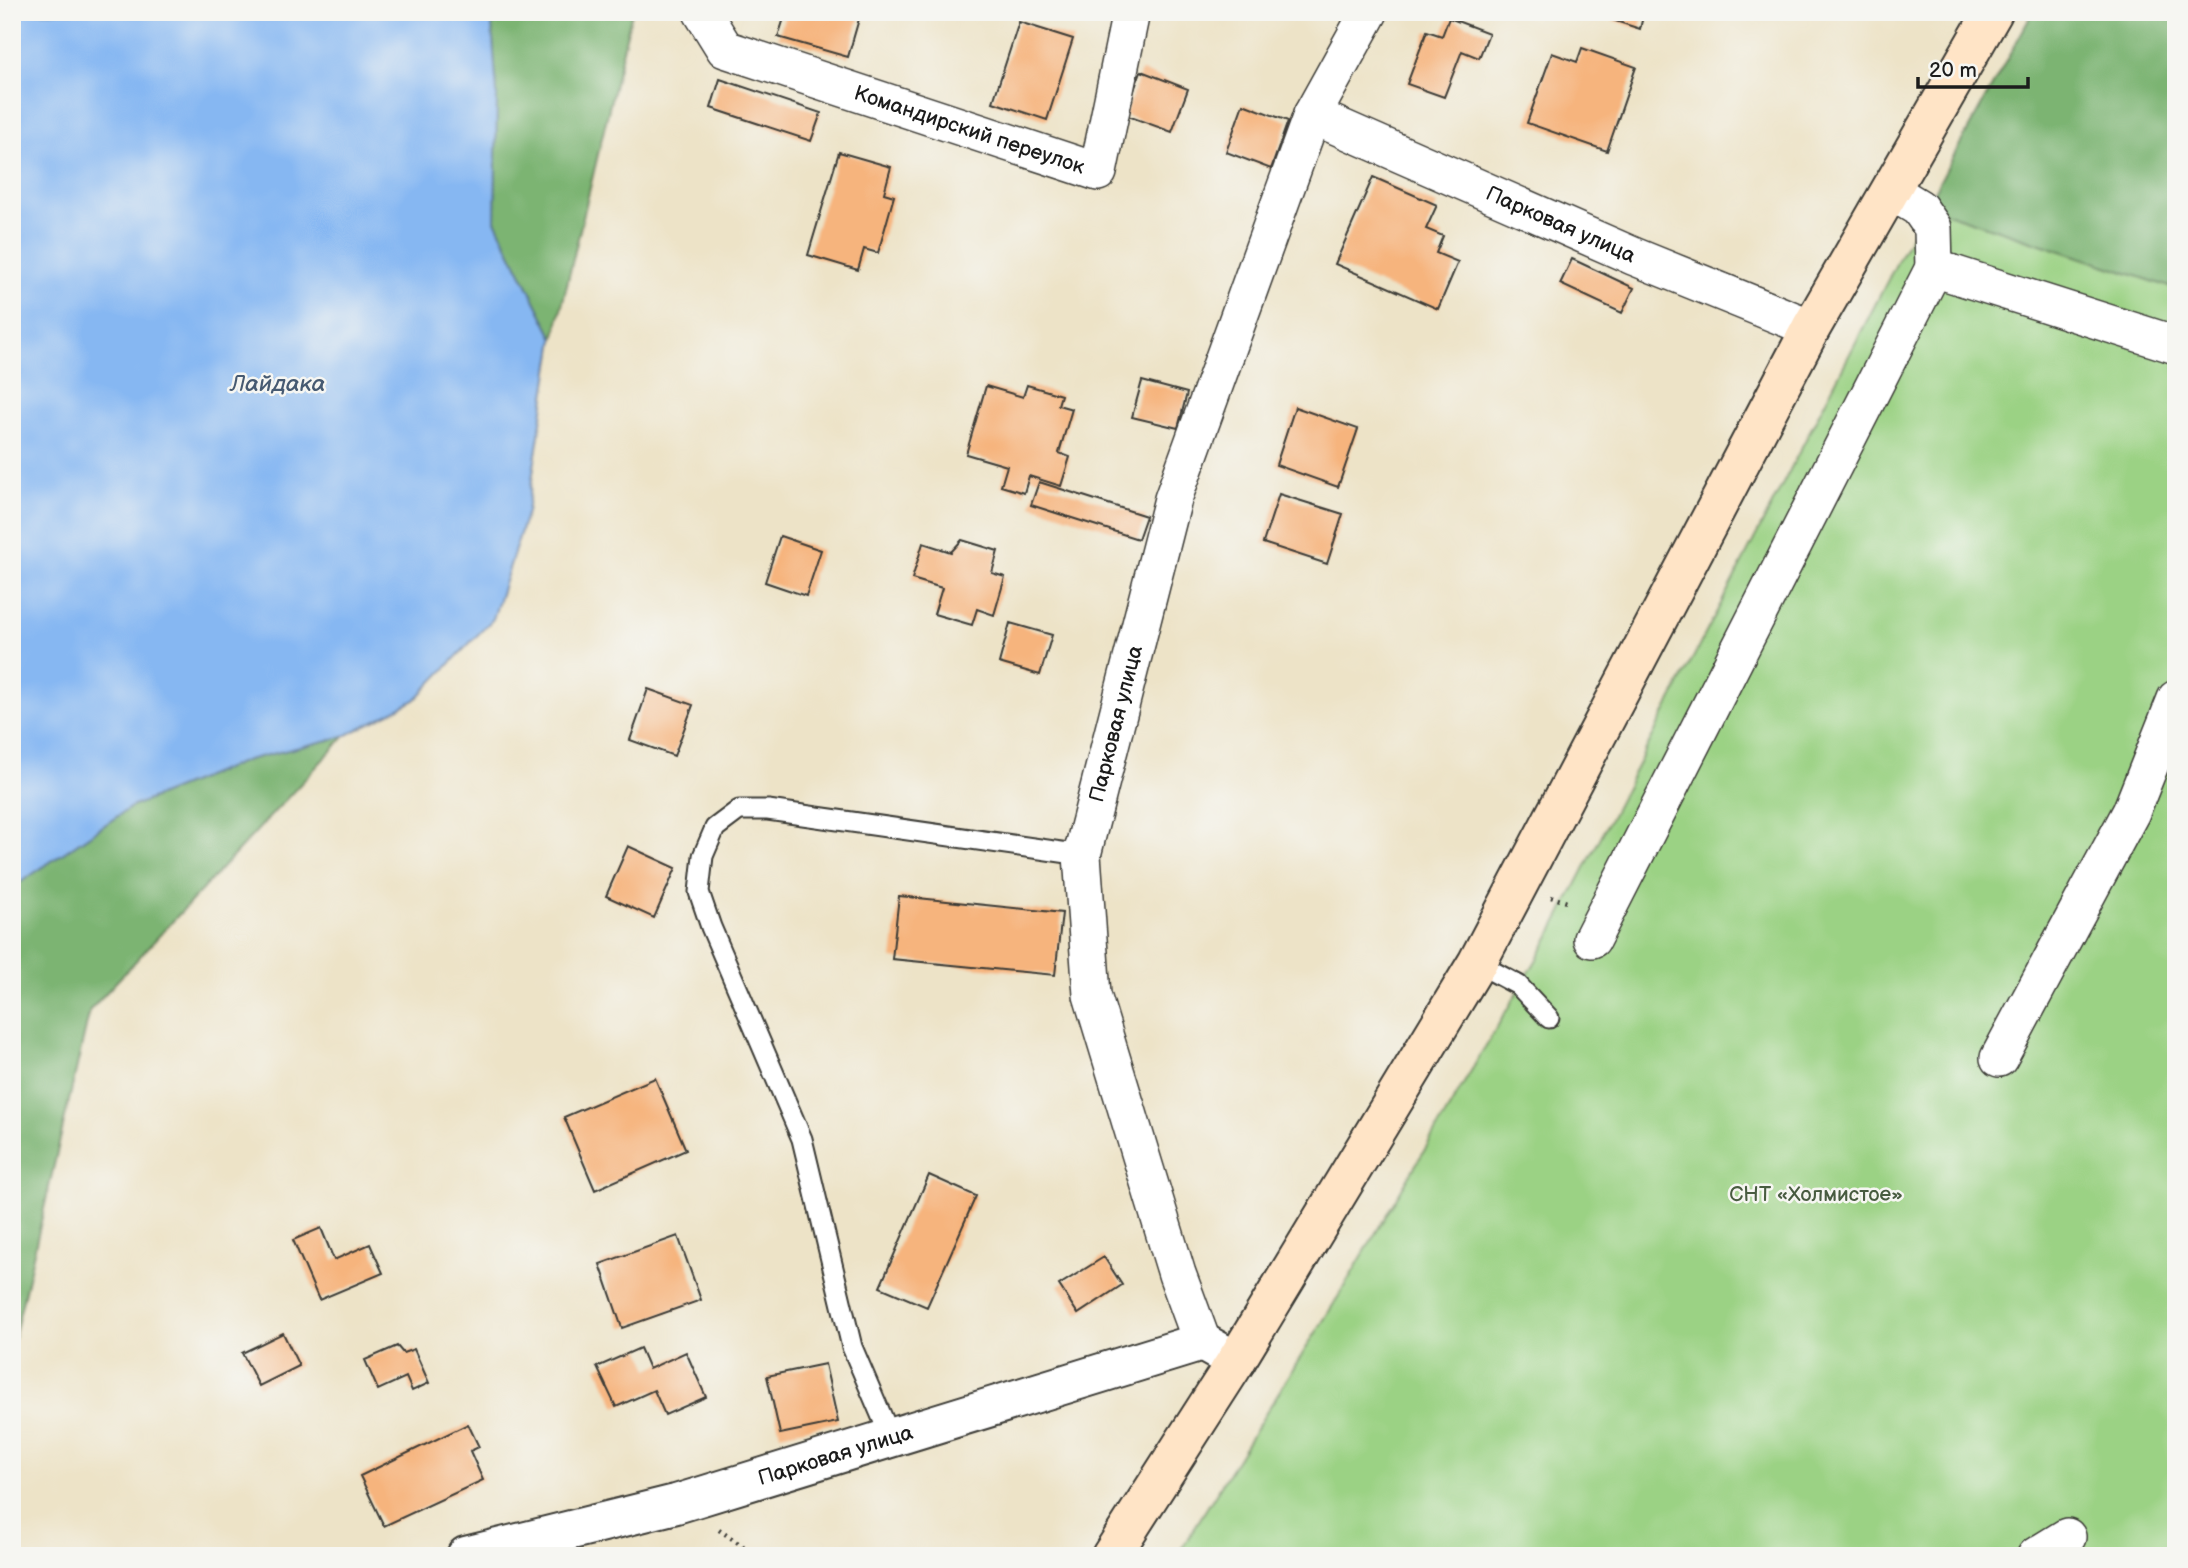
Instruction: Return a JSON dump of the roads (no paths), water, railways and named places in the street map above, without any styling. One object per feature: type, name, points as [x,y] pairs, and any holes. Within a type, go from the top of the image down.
[{"type":"main road","points":[[1111,1556],[1236,1361],[1477,963],[1811,328],[1993,12]]},
{"type":"street","name":"Командирский переулок","points":[[702,12],[726,50],[1098,172],[1131,12]]},
{"type":"street","name":"Парковая улица","points":[[466,1556],[677,1504],[1202,1342],[1177,1274],[1092,995],[1082,855],[1173,499],[1312,115],[1369,12]]},
{"type":"street","name":"Парковая улица","points":[[1312,115],[1633,256],[1811,328]]},
{"type":"street","points":[[1598,926],[1934,268],[1933,228],[1919,208],[1891,191]]},
{"type":"street","points":[[1934,268],[2176,345]]},
{"type":"street","points":[[1999,1058],[2131,812],[2176,699]]},
{"type":"street","points":[[1202,1342],[1236,1361]]},
{"type":"street","points":[[2036,1556],[2067,1537]]},
{"type":"lane","points":[[891,1438],[852,1347],[802,1139],[710,927],[699,892],[703,856],[715,828],[739,810],[768,810],[1082,855]]},
{"type":"lane","points":[[1477,963],[1518,985],[1549,1018]]},
{"type":"water","name":"Лайдака","points":[[12,12],[491,12],[497,94],[495,221],[554,339],[527,512],[493,619],[415,700],[345,736],[247,760],[131,807],[12,888]]},
{"type":"park label","name":"СНТ «Холмистое»","points":[[1816,1194]]}]
